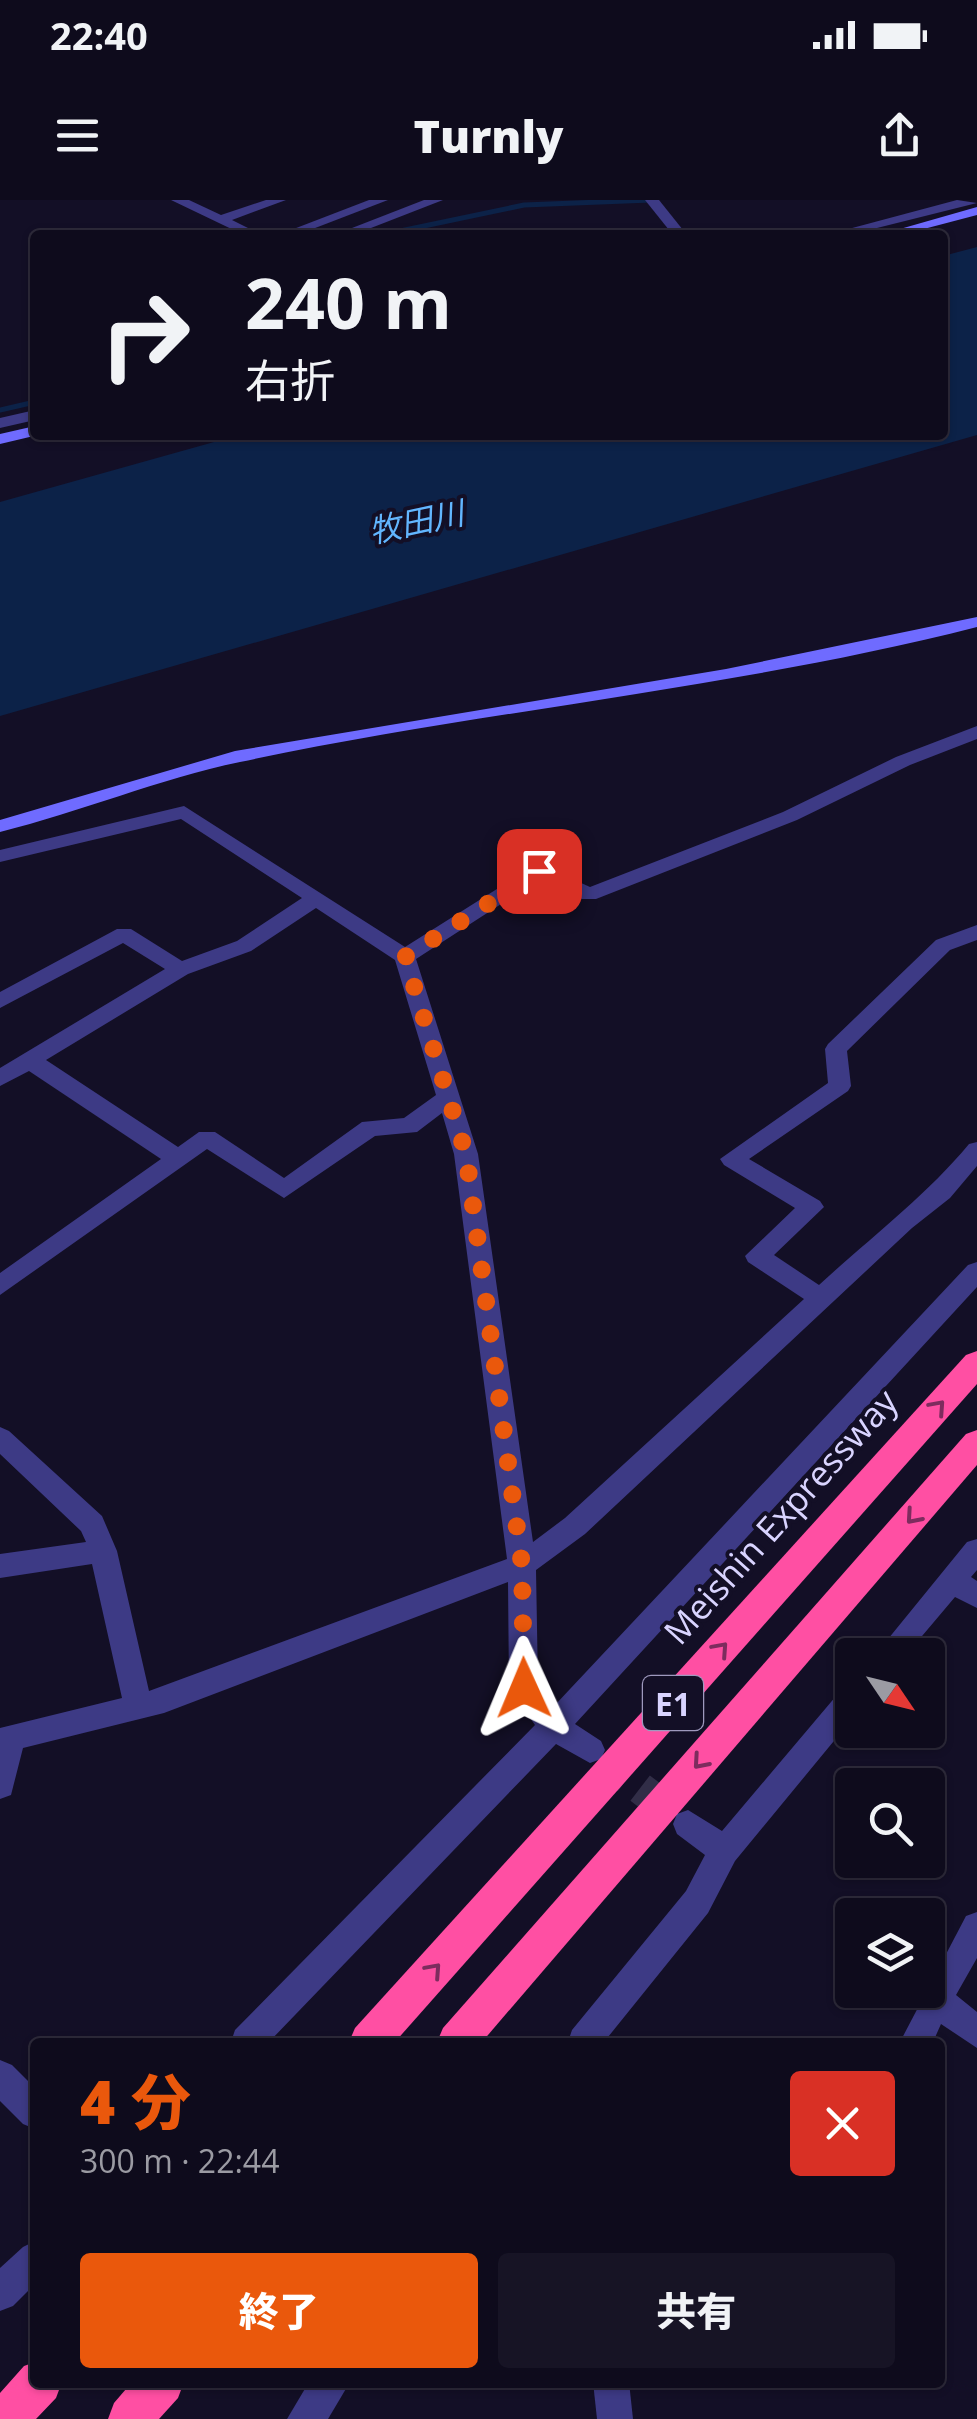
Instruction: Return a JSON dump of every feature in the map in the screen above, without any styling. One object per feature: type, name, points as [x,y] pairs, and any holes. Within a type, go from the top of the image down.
[{"type":"highway","name":"Meishin Expressway","points":[[373,2038],[977,1363]]},
{"type":"highway","name":"E1","points":[[460,2038],[977,1443]]},
{"type":"highway","points":[[6,2419],[34,2388]]},
{"type":"highway","points":[[33,2419],[60,2388]]},
{"type":"highway","points":[[130,2419],[157,2388]]},
{"type":"highway","points":[[141,2419],[165,2388]]},
{"type":"street","points":[[178,200],[244,230]]},
{"type":"street","points":[[221,219],[279,200]]},
{"type":"street","points":[[299,230],[381,200]]},
{"type":"street","points":[[355,230],[436,200]]},
{"type":"street","points":[[652,200],[676,230]]},
{"type":"street","points":[[853,230],[972,200]]},
{"type":"street","points":[[905,230],[977,211]]},
{"type":"street","points":[[0,423],[30,416]]},
{"type":"street","points":[[0,439],[30,432]]},
{"type":"street","points":[[0,826],[236,757],[745,670],[918,638],[977,622]]},
{"type":"street","points":[[405,957],[539,871],[589,895],[790,816],[902,761],[977,732]]},
{"type":"street","points":[[0,856],[184,812],[405,957],[466,1154],[522,1565],[524,1688],[554,1726],[590,1750]]},
{"type":"street","points":[[0,1078],[180,969],[244,946],[315,898]]},
{"type":"street","points":[[822,1299],[757,1256],[812,1207],[732,1158],[840,1086],[836,1048],[943,945],[977,932]]},
{"type":"street","points":[[0,1001],[124,934],[180,969]]},
{"type":"street","points":[[29,1060],[178,1159]]},
{"type":"street","points":[[0,1286],[207,1138],[284,1190],[370,1128],[409,1126],[449,1098]]},
{"type":"street","points":[[0,1785],[6,1739],[138,1706],[522,1565],[575,1526],[903,1222],[942,1192],[977,1150]]},
{"type":"street","points":[[251,2038],[554,1726],[977,1271]]},
{"type":"street","points":[[0,1438],[74,1503],[92,1524],[104,1551],[138,1706]]},
{"type":"street","points":[[903,1638],[977,1550]]},
{"type":"street","points":[[0,1566],[104,1551]]},
{"type":"street","points":[[952,1580],[977,1596]]},
{"type":"street","points":[[587,2038],[697,1902],[724,1852],[835,1718]]},
{"type":"street","points":[[688,1824],[724,1852]]},
{"type":"street","points":[[945,1984],[977,1927]]},
{"type":"street","points":[[945,2007],[977,2032]]},
{"type":"street","points":[[918,2038],[932,2008]]},
{"type":"street","points":[[0,2077],[30,2107]]},
{"type":"street","points":[[0,2293],[30,2264]]},
{"type":"street","points":[[305,2419],[328,2388]]},
{"type":"street","points":[[611,2388],[614,2419]]},
{"type":"water","name":"牧田川","points":[[977,247],[977,435],[0,716],[0,502],[221,440],[948,440],[948,255]]},
{"type":"waterway","points":[[405,230],[524,205],[651,200]]},
{"type":"waterway","points":[[0,410],[30,403]]},
{"type":"tunnel","points":[[602,1759],[674,1814]]},
{"type":"route","points":[[524,1688],[522,1565],[466,1154],[405,957],[539,871]]}]
